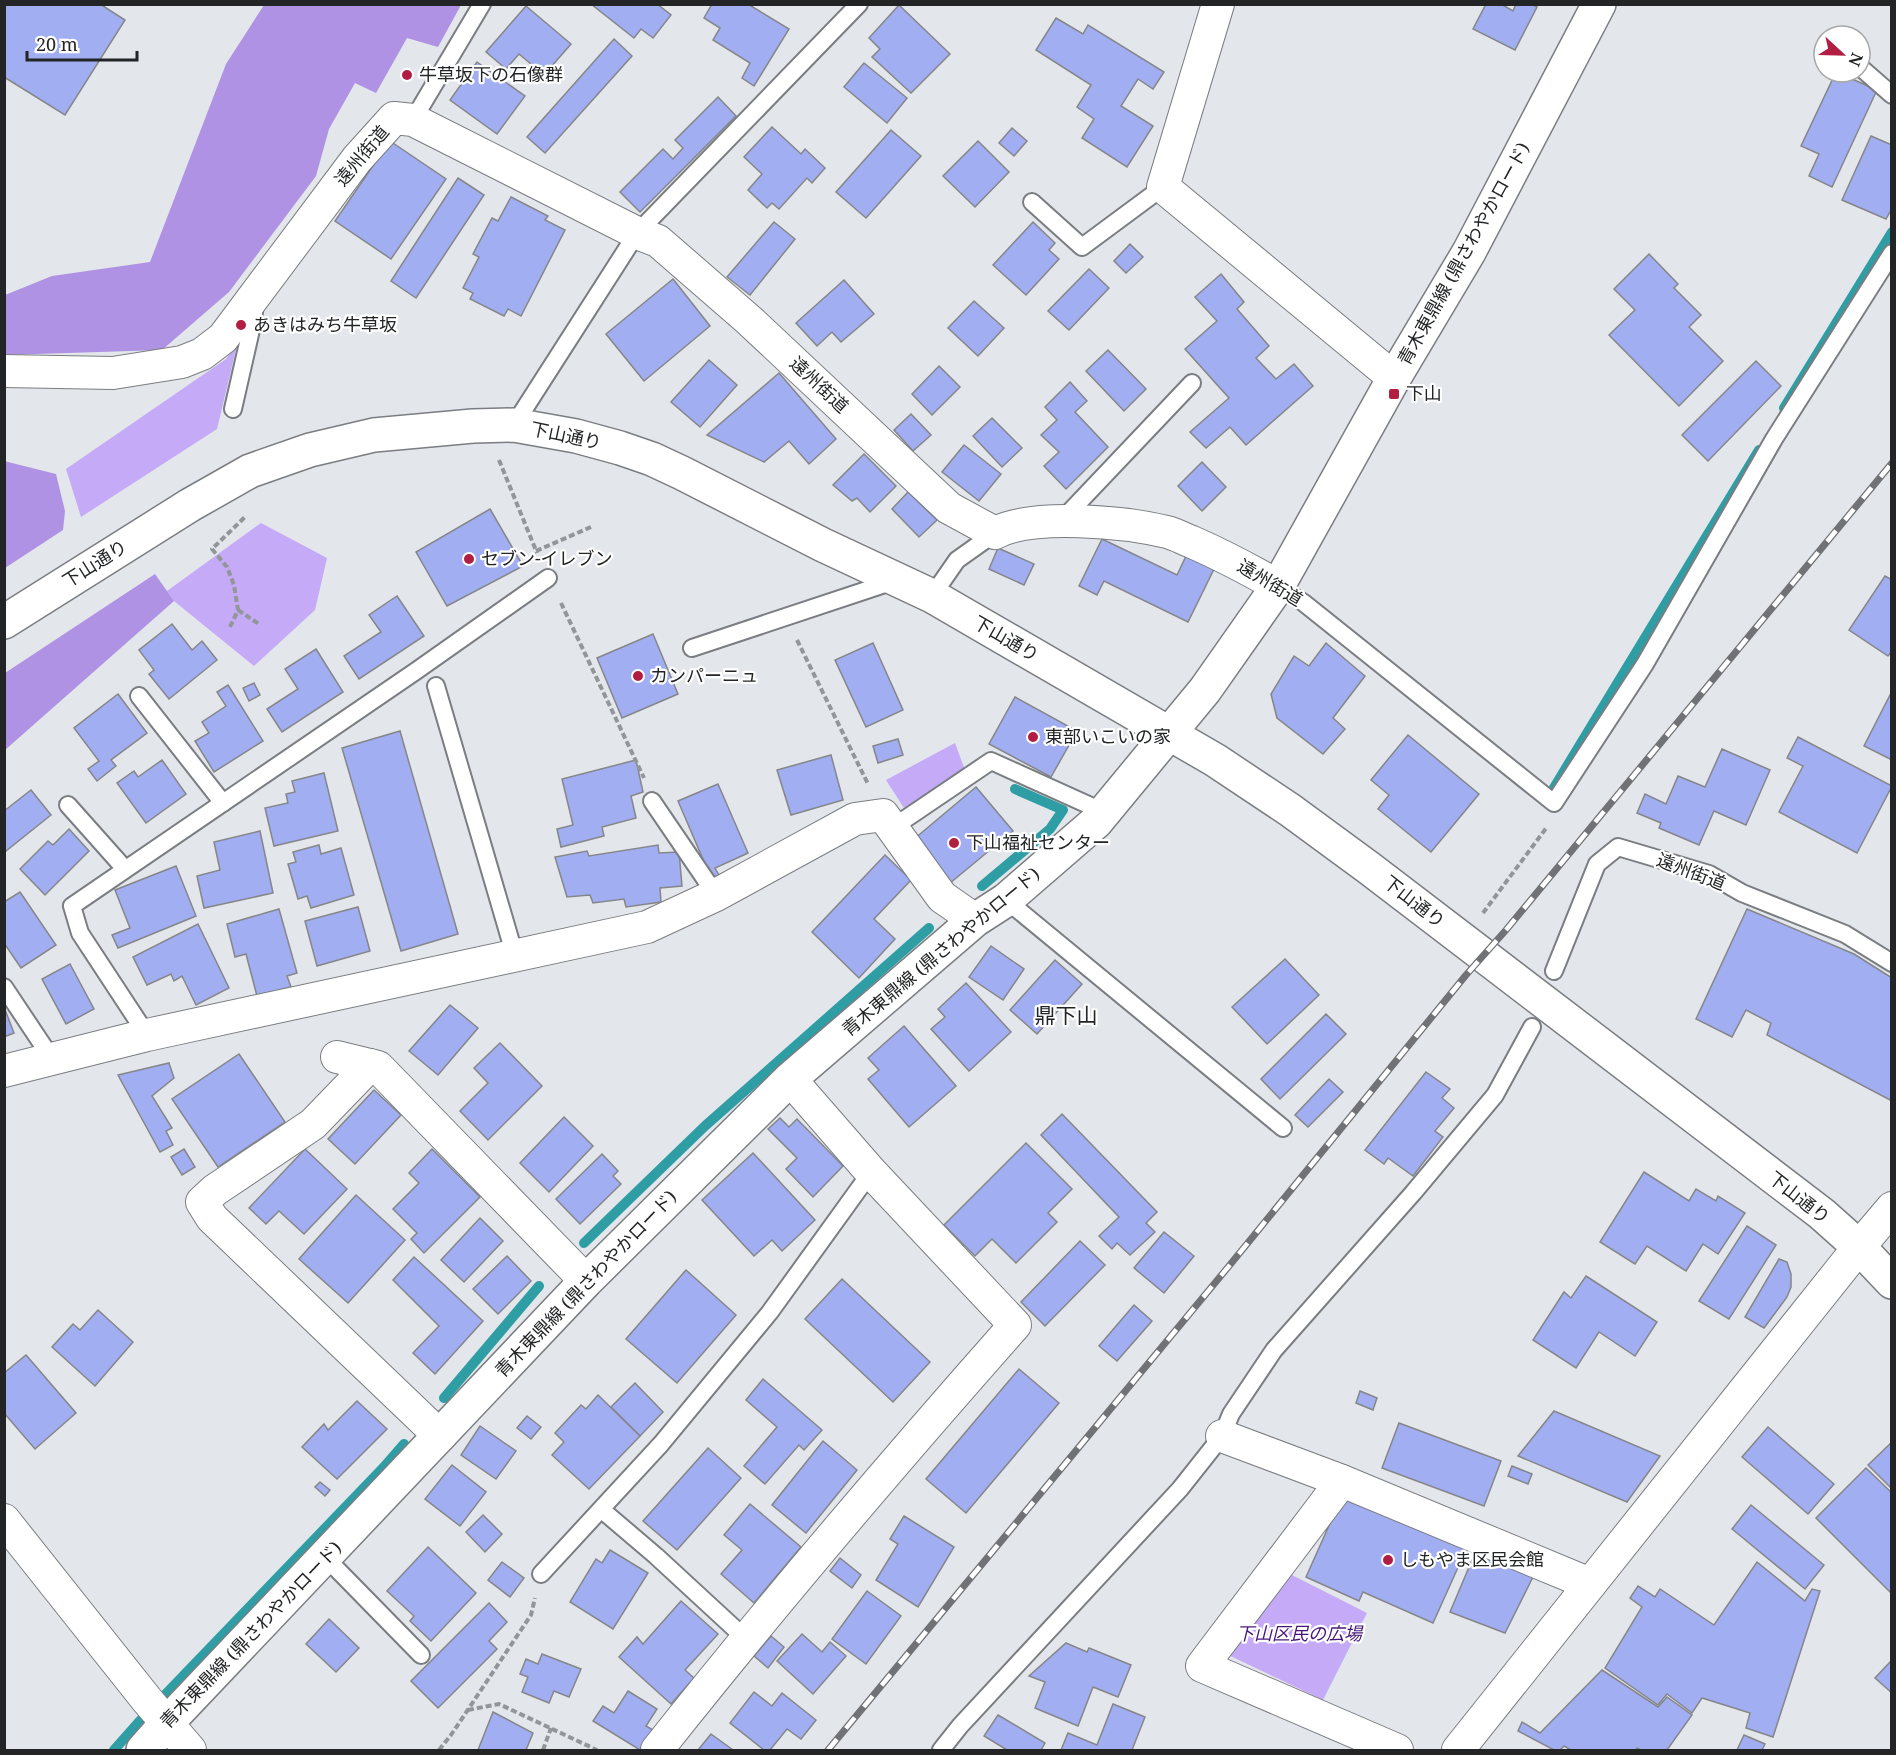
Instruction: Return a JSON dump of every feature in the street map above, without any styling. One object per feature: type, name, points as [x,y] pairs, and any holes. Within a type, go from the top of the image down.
[{"type":"main road","name":"青木東鼎線 (鼎さわやかロード)","points":[[143,1750],[157,1712],[325,1557],[586,1281],[790,1079],[975,920],[1006,900],[1096,822],[1205,690],[1278,586],[1394,378],[1469,252],[1599,4]]},
{"type":"main road","name":"下山通り","points":[[4,622],[190,505],[250,471],[310,450],[374,435],[473,426],[514,425],[576,436],[652,459],[932,596],[1170,733],[1290,810],[1812,1207],[1859,1247],[1892,1282]]},
{"type":"street","points":[[1218,4],[1162,187],[1394,378]]},
{"type":"street","name":"遠州街道","points":[[4,370],[113,373],[182,363],[202,354],[223,338],[357,159],[394,118],[413,120],[637,233],[658,241],[750,321],[949,508],[995,533],[1008,526],[1061,521],[1092,521],[1168,532],[1227,558],[1278,586]]},
{"type":"street","points":[[4,1071],[147,1035],[647,927],[716,895],[855,819],[883,815],[942,897],[975,920]]},
{"type":"street","points":[[337,1057],[378,1067],[586,1281]]},
{"type":"street","points":[[370,1065],[313,1124],[215,1190],[202,1202],[212,1218],[440,1436]]},
{"type":"street","points":[[657,1750],[746,1639],[911,1442],[1015,1325],[871,1172],[790,1079]]},
{"type":"street","points":[[1458,1750],[1892,1208]]},
{"type":"street","points":[[1222,1436],[1342,1481],[1590,1584]]},
{"type":"street","points":[[1342,1481],[1202,1666],[1397,1750]]},
{"type":"street","points":[[4,1520],[190,1750]]},
{"type":"lane","points":[[413,120],[482,4]]},
{"type":"lane","points":[[514,425],[637,233],[859,4]]},
{"type":"lane","points":[[1872,77],[1892,95]]},
{"type":"lane","points":[[1032,202],[1082,247],[1162,187]]},
{"type":"lane","points":[[1554,803],[1645,664],[1774,439],[1892,253]]},
{"type":"lane","points":[[233,409],[253,321],[255,294]]},
{"type":"lane","points":[[1061,521],[1191,383]]},
{"type":"lane","points":[[932,596],[957,560],[995,533]]},
{"type":"lane","points":[[147,1035],[80,933],[72,906],[548,578]]},
{"type":"lane","points":[[692,648],[898,580]]},
{"type":"lane","name":"遠州街道","points":[[1278,586],[1304,603],[1554,803]]},
{"type":"lane","points":[[436,686],[515,956]]},
{"type":"lane","points":[[139,696],[223,803]]},
{"type":"lane","points":[[892,828],[991,761],[1104,812]]},
{"type":"lane","points":[[652,801],[716,895]]},
{"type":"lane","points":[[68,805],[125,869]]},
{"type":"lane","name":"遠州街道","points":[[1554,971],[1597,864],[1618,847],[1709,874],[1742,893],[1845,934],[1892,963]]},
{"type":"lane","points":[[1006,900],[1283,1128]]},
{"type":"lane","points":[[4,987],[52,1059]]},
{"type":"lane","points":[[941,1750],[960,1726],[1180,1489],[1222,1436],[1231,1414],[1274,1350],[1413,1193],[1495,1095],[1532,1027]]},
{"type":"lane","points":[[541,1574],[661,1444],[770,1312],[871,1172]]},
{"type":"lane","points":[[602,1510],[746,1639]]},
{"type":"lane","points":[[325,1557],[421,1655]]},
{"type":"path","points":[[502,467],[548,578],[640,766],[652,801]]},
{"type":"path","points":[[230,627],[238,610],[234,585],[227,567],[212,549],[251,511]]},
{"type":"path","points":[[536,551],[591,527]]},
{"type":"path","points":[[238,610],[259,624]]},
{"type":"path","points":[[786,618],[849,746]]},
{"type":"path","points":[[1483,913],[1548,825],[1554,803]]},
{"type":"path","points":[[439,1750],[531,1615],[541,1574]]},
{"type":"path","points":[[467,1710],[499,1704],[597,1750]]},
{"type":"path","points":[[543,1750],[551,1728]]},
{"type":"green space","points":[[238,341],[217,429],[81,517],[66,469],[226,359]]},
{"type":"green space","points":[[261,523],[327,558],[315,610],[254,666],[174,601],[167,591]]},
{"type":"green space","points":[[955,743],[965,770],[904,808],[886,780]]},
{"type":"green space","name":"下山区民の広場","points":[[1282,1570],[1367,1613],[1323,1700],[1224,1653]]},
{"type":"shaded area","points":[[264,5],[461,5],[438,47],[407,38],[376,93],[355,83],[329,129],[316,176],[229,292],[162,350],[5,355],[5,295],[52,276],[150,262],[226,64]]},
{"type":"shaded area","points":[[4,461],[56,474],[65,511],[63,530],[5,568]]},
{"type":"shaded area","points":[[155,574],[174,601],[5,750],[5,673]]},
{"type":"building","points":[[4,4],[100,4],[125,20],[65,115],[4,77]]},
{"type":"building","points":[[591,4],[657,4],[671,15],[653,38],[641,29],[634,38]]},
{"type":"building","points":[[712,4],[748,4],[789,29],[754,86],[742,78],[750,63],[713,40],[720,28],[704,18]]},
{"type":"building","points":[[1486,4],[1501,4],[1513,11],[1516,4],[1531,4],[1537,7],[1515,50],[1473,29]]},
{"type":"building","points":[[899,5],[950,54],[911,93],[872,57],[880,49],[869,38]]},
{"type":"building","points":[[526,6],[571,44],[544,75],[519,54],[506,69],[486,52]]},
{"type":"building","points":[[1056,18],[1083,34],[1088,25],[1164,72],[1153,89],[1138,79],[1121,106],[1153,126],[1127,167],[1082,138],[1094,119],[1077,107],[1091,85],[1036,50]]},
{"type":"building","points":[[614,39],[632,56],[545,153],[527,137]]},
{"type":"building","points":[[477,62],[525,96],[497,134],[450,100]]},
{"type":"building","points":[[864,63],[907,98],[887,123],[844,87]]},
{"type":"building","points":[[1830,84],[1863,84],[1877,90],[1832,187],[1809,176],[1819,154],[1801,146]]},
{"type":"building","points":[[718,97],[736,116],[640,212],[620,192],[663,149],[673,159],[683,148],[675,140]]},
{"type":"building","points":[[772,127],[801,154],[805,149],[825,168],[812,183],[807,178],[779,209],[772,203],[767,208],[748,190],[762,174],[744,157]]},
{"type":"building","points":[[1012,128],[1027,141],[1014,156],[999,143]]},
{"type":"building","points":[[891,130],[921,156],[866,218],[836,192]]},
{"type":"building","points":[[1871,136],[1892,145],[1892,208],[1886,219],[1842,200]]},
{"type":"building","points":[[390,141],[446,179],[391,259],[335,221]]},
{"type":"building","points":[[978,141],[1009,172],[975,207],[943,176]]},
{"type":"building","points":[[458,178],[484,195],[416,298],[391,281]]},
{"type":"building","points":[[511,197],[548,216],[545,220],[565,230],[521,316],[508,309],[504,316],[470,299],[473,293],[463,288],[479,257],[473,254],[492,218],[498,221]]},
{"type":"building","points":[[774,222],[795,239],[750,295],[727,277]]},
{"type":"building","points":[[1033,222],[1055,243],[1049,250],[1059,259],[1026,295],[993,265]]},
{"type":"building","points":[[1130,244],[1143,257],[1126,273],[1114,261]]},
{"type":"building","points":[[1649,254],[1678,284],[1674,288],[1701,315],[1689,327],[1723,361],[1679,406],[1609,335],[1635,310],[1614,289]]},
{"type":"building","points":[[1089,269],[1109,288],[1069,330],[1048,311]]},
{"type":"building","points":[[1221,274],[1244,302],[1237,309],[1269,346],[1256,358],[1276,379],[1294,364],[1313,386],[1246,445],[1230,427],[1206,448],[1190,432],[1229,398],[1185,349],[1217,321],[1195,297]]},
{"type":"building","points":[[673,279],[710,326],[644,381],[606,334]]},
{"type":"building","points":[[844,280],[874,314],[841,342],[832,332],[817,346],[796,323]]},
{"type":"building","points":[[974,301],[1004,328],[978,356],[948,328]]},
{"type":"building","points":[[1108,350],[1146,389],[1124,411],[1086,371]]},
{"type":"building","points":[[709,360],[737,385],[700,427],[671,402]]},
{"type":"building","points":[[1756,361],[1781,386],[1708,461],[1682,435]]},
{"type":"building","points":[[939,366],[960,387],[932,415],[912,394]]},
{"type":"building","points":[[779,373],[836,439],[809,464],[789,441],[764,462],[707,435]]},
{"type":"building","points":[[1070,382],[1087,401],[1075,412],[1108,447],[1066,489],[1044,466],[1059,452],[1041,435],[1057,420],[1045,407]]},
{"type":"building","points":[[911,414],[931,435],[913,451],[894,430]]},
{"type":"building","points":[[992,418],[1022,448],[1002,467],[973,436]]},
{"type":"building","points":[[964,445],[1001,474],[979,501],[942,472]]},
{"type":"building","points":[[864,454],[896,486],[870,512],[857,498],[852,501],[833,485]]},
{"type":"building","points":[[1202,462],[1226,487],[1202,511],[1178,486]]},
{"type":"building","points":[[908,492],[937,520],[919,537],[892,509]]},
{"type":"building","name":"セブン-イレブン","points":[[490,509],[523,566],[447,606],[416,552]]},
{"type":"building","points":[[1102,539],[1177,575],[1187,554],[1215,567],[1188,622],[1104,581],[1097,595],[1079,586]]},
{"type":"building","points":[[998,548],[1034,564],[1024,585],[989,569]]},
{"type":"building","points":[[1885,576],[1892,580],[1892,651],[1888,656],[1849,630]]},
{"type":"building","points":[[397,596],[424,636],[359,679],[344,656],[381,632],[369,615]]},
{"type":"building","points":[[172,624],[192,650],[202,641],[217,660],[169,699],[149,674],[154,670],[139,650]]},
{"type":"building","name":"カンパーニュ","points":[[653,634],[678,694],[622,718],[597,658]]},
{"type":"building","points":[[873,643],[903,710],[866,727],[835,660]]},
{"type":"building","points":[[1326,643],[1365,676],[1333,718],[1345,729],[1323,754],[1277,718],[1271,694],[1294,656],[1309,666]]},
{"type":"building","points":[[316,649],[343,692],[282,732],[267,709],[298,689],[285,669]]},
{"type":"building","points":[[254,683],[260,695],[249,701],[243,688]]},
{"type":"building","points":[[228,685],[263,741],[214,772],[195,741],[209,733],[202,722],[226,706],[217,692]]},
{"type":"building","points":[[1892,691],[1892,760],[1864,746]]},
{"type":"building","points":[[118,694],[147,733],[111,760],[116,766],[97,781],[88,769],[99,761],[74,728]]},
{"type":"building","name":"東部いこいの家","points":[[1015,697],[1077,731],[1051,777],[989,744]]},
{"type":"building","points":[[400,731],[458,934],[401,951],[342,748]]},
{"type":"building","points":[[1408,735],[1479,794],[1431,852],[1378,809],[1389,795],[1371,780]]},
{"type":"building","points":[[1798,737],[1892,786],[1857,853],[1779,812],[1803,766],[1787,758]]},
{"type":"building","points":[[898,739],[903,755],[878,763],[873,746]]},
{"type":"building","points":[[1722,749],[1770,770],[1746,825],[1714,811],[1699,845],[1659,828],[1661,823],[1637,813],[1645,794],[1666,804],[1678,776],[1705,787]]},
{"type":"building","points":[[831,755],[843,800],[791,815],[777,770]]},
{"type":"building","points":[[162,760],[186,794],[146,823],[117,783],[134,771],[138,777]]},
{"type":"building","points":[[636,760],[643,792],[631,796],[636,818],[602,827],[604,836],[561,847],[557,829],[573,825],[562,779]]},
{"type":"building","points":[[324,773],[338,831],[274,846],[265,808],[288,803],[286,794],[295,792],[292,781]]},
{"type":"building","points":[[718,784],[748,853],[715,868],[719,875],[711,878],[678,801]]},
{"type":"building","name":"下山福祉センター","points":[[976,787],[1013,831],[932,898],[895,855]]},
{"type":"building","points":[[31,790],[51,815],[6,851],[4,849],[4,811]]},
{"type":"building","points":[[69,829],[89,851],[45,895],[20,869],[48,841],[53,845]]},
{"type":"building","points":[[260,831],[273,893],[204,908],[197,876],[220,870],[214,842]]},
{"type":"building","points":[[319,845],[321,854],[341,848],[354,895],[311,908],[307,896],[298,899],[288,864],[296,862],[293,852]]},
{"type":"building","points":[[658,845],[659,853],[679,852],[682,886],[660,888],[661,902],[626,907],[624,899],[593,903],[590,895],[567,897],[555,857],[587,851],[589,856]]},
{"type":"building","points":[[885,855],[911,880],[874,919],[895,939],[859,978],[812,932]]},
{"type":"building","points":[[176,866],[196,916],[118,948],[112,935],[130,928],[115,890]]},
{"type":"building","points":[[20,892],[56,945],[21,968],[4,943],[4,902]]},
{"type":"building","points":[[358,907],[370,951],[317,966],[305,921]]},
{"type":"building","points":[[279,909],[297,973],[287,976],[291,987],[257,996],[246,954],[235,957],[227,924]]},
{"type":"building","points":[[1747,909],[1854,954],[1892,978],[1892,1101],[1767,1035],[1771,1023],[1746,1010],[1732,1037],[1696,1019]]},
{"type":"building","points":[[198,924],[229,988],[196,1005],[182,976],[174,981],[171,974],[147,985],[133,957]]},
{"type":"building","points":[[991,946],[1024,969],[1003,1000],[969,977]]},
{"type":"building","points":[[1285,959],[1319,995],[1267,1044],[1232,1007]]},
{"type":"building","points":[[1055,960],[1082,984],[1037,1034],[1010,1010]]},
{"type":"building","points":[[70,964],[94,1009],[66,1024],[42,979]]},
{"type":"building","points":[[966,983],[1011,1032],[969,1071],[931,1029],[945,1017],[938,1009]]},
{"type":"building","points":[[450,1005],[478,1028],[438,1075],[409,1051]]},
{"type":"building","points":[[4,1007],[14,1033],[4,1037]]},
{"type":"building","points":[[1326,1014],[1346,1034],[1280,1099],[1261,1079]]},
{"type":"building","points":[[904,1026],[956,1086],[909,1127],[868,1079],[879,1070],[868,1058]]},
{"type":"building","points":[[500,1043],[542,1086],[488,1140],[460,1111],[488,1083],[474,1068]]},
{"type":"building","points":[[239,1054],[285,1122],[218,1167],[172,1099]]},
{"type":"building","points":[[169,1063],[174,1078],[152,1096],[172,1128],[166,1131],[173,1145],[160,1152],[118,1075]]},
{"type":"building","points":[[1426,1072],[1450,1089],[1442,1098],[1454,1108],[1435,1131],[1443,1137],[1413,1176],[1388,1158],[1384,1164],[1365,1150]]},
{"type":"building","points":[[1329,1079],[1343,1092],[1308,1127],[1295,1115]]},
{"type":"building","points":[[374,1090],[401,1115],[355,1164],[328,1139]]},
{"type":"building","points":[[1062,1114],[1157,1212],[1146,1223],[1155,1232],[1130,1255],[1117,1243],[1112,1249],[1099,1236],[1119,1217],[1041,1135]]},
{"type":"building","points":[[564,1117],[593,1146],[549,1192],[520,1163]]},
{"type":"building","points":[[780,1118],[789,1127],[797,1119],[843,1166],[813,1197],[786,1169],[797,1158],[768,1129]]},
{"type":"building","points":[[1026,1143],[1072,1189],[1048,1213],[1057,1222],[1016,1263],[992,1239],[975,1256],[944,1225]]},
{"type":"building","points":[[184,1149],[195,1167],[182,1175],[171,1157]]},
{"type":"building","points":[[305,1149],[347,1189],[304,1234],[279,1211],[266,1224],[249,1208]]},
{"type":"building","points":[[432,1149],[480,1197],[424,1253],[411,1239],[417,1233],[393,1209],[419,1183],[409,1173]]},
{"type":"building","points":[[753,1153],[815,1220],[782,1251],[772,1240],[754,1256],[702,1200]]},
{"type":"building","points":[[602,1154],[618,1171],[613,1176],[621,1184],[580,1224],[556,1199]]},
{"type":"building","points":[[1644,1172],[1689,1201],[1696,1189],[1716,1201],[1718,1196],[1745,1213],[1718,1254],[1703,1244],[1686,1271],[1647,1246],[1635,1264],[1600,1242]]},
{"type":"building","points":[[356,1195],[405,1240],[348,1303],[299,1259]]},
{"type":"building","points":[[480,1218],[503,1241],[464,1282],[441,1260]]},
{"type":"building","points":[[1747,1226],[1776,1245],[1729,1319],[1699,1301]]},
{"type":"building","points":[[1164,1232],[1194,1256],[1164,1293],[1134,1268]]},
{"type":"building","points":[[1080,1241],[1105,1265],[1045,1326],[1021,1302]]},
{"type":"building","points":[[507,1256],[531,1281],[498,1314],[473,1289]]},
{"type":"building","points":[[414,1257],[483,1321],[435,1374],[413,1353],[439,1326],[393,1280]]},
{"type":"building","points":[[1779,1259],[1787,1262],[1791,1274],[1791,1287],[1787,1297],[1764,1328],[1745,1317]]},
{"type":"building","points":[[686,1270],[736,1315],[677,1383],[626,1339]]},
{"type":"building","points":[[1586,1276],[1657,1322],[1635,1356],[1599,1332],[1576,1368],[1533,1340],[1564,1292],[1571,1298]]},
{"type":"building","points":[[842,1279],[930,1362],[893,1402],[805,1319]]},
{"type":"building","points":[[1134,1305],[1152,1321],[1117,1361],[1099,1346]]},
{"type":"building","points":[[98,1310],[133,1342],[95,1386],[52,1347],[73,1324],[80,1330]]},
{"type":"building","points":[[26,1355],[76,1413],[35,1449],[4,1413],[4,1373]]},
{"type":"building","points":[[1019,1369],[1059,1403],[966,1513],[926,1479]]},
{"type":"building","points":[[763,1379],[822,1430],[804,1450],[799,1445],[765,1484],[744,1466],[777,1427],[746,1400]]},
{"type":"building","points":[[635,1383],[663,1412],[640,1436],[611,1407]]},
{"type":"building","points":[[1360,1391],[1377,1398],[1373,1410],[1356,1403]]},
{"type":"building","points":[[598,1395],[640,1436],[589,1489],[552,1455],[564,1442],[555,1433],[581,1405],[586,1409]]},
{"type":"building","points":[[357,1401],[387,1429],[337,1479],[302,1447],[324,1424],[328,1430]]},
{"type":"building","points":[[1554,1411],[1660,1456],[1627,1502],[1518,1456]]},
{"type":"building","points":[[527,1416],[541,1427],[531,1439],[517,1428]]},
{"type":"building","points":[[1399,1423],[1501,1461],[1484,1506],[1382,1468]]},
{"type":"building","points":[[480,1426],[516,1451],[496,1479],[461,1455]]},
{"type":"building","points":[[1768,1427],[1834,1484],[1808,1514],[1742,1457]]},
{"type":"building","points":[[823,1441],[857,1470],[806,1533],[772,1505]]},
{"type":"building","points":[[1892,1442],[1892,1489],[1868,1465]]},
{"type":"building","points":[[708,1448],[741,1478],[677,1550],[643,1521]]},
{"type":"building","points":[[452,1465],[486,1492],[460,1526],[425,1499]]},
{"type":"building","points":[[1512,1466],[1532,1474],[1528,1484],[1508,1476]]},
{"type":"building","points":[[1866,1468],[1892,1493],[1892,1594],[1816,1518]]},
{"type":"building","points":[[320,1482],[330,1490],[325,1496],[315,1487]]},
{"type":"building","name":"しもやま区民会館","points":[[1344,1492],[1469,1543],[1433,1623],[1363,1592],[1359,1601],[1306,1577]]},
{"type":"building","points":[[750,1504],[801,1547],[754,1603],[721,1574],[742,1550],[724,1535]]},
{"type":"building","points":[[1751,1505],[1824,1565],[1805,1589],[1732,1529]]},
{"type":"building","points":[[483,1515],[502,1534],[485,1552],[466,1532]]},
{"type":"building","points":[[904,1516],[954,1547],[918,1607],[876,1580],[898,1544],[890,1539]]},
{"type":"building","points":[[428,1547],[476,1593],[431,1641],[410,1621],[414,1616],[387,1591]]},
{"type":"building","points":[[610,1550],[648,1573],[613,1629],[570,1602],[596,1559],[602,1563]]},
{"type":"building","points":[[1475,1553],[1533,1577],[1505,1633],[1450,1612]]},
{"type":"building","points":[[840,1558],[861,1575],[852,1588],[830,1571]]},
{"type":"building","points":[[502,1562],[524,1578],[510,1597],[488,1580]]},
{"type":"building","points":[[1757,1562],[1805,1601],[1812,1589],[1820,1591],[1773,1737],[1746,1728],[1750,1713],[1702,1698],[1692,1713],[1667,1694],[1658,1705],[1605,1668],[1642,1607],[1630,1598],[1638,1586],[1655,1597],[1660,1589],[1714,1625]]},
{"type":"building","points":[[867,1591],[901,1616],[866,1664],[832,1639]]},
{"type":"building","points":[[681,1601],[718,1634],[685,1670],[694,1678],[671,1704],[619,1657],[637,1637],[643,1644]]},
{"type":"building","points":[[489,1603],[507,1622],[489,1641],[497,1649],[438,1708],[411,1681]]},
{"type":"building","points":[[329,1619],[359,1648],[336,1672],[306,1644]]},
{"type":"building","points":[[802,1634],[822,1652],[830,1642],[846,1656],[813,1694],[777,1661]]},
{"type":"building","points":[[771,1636],[784,1647],[768,1668],[754,1656]]},
{"type":"building","points":[[1066,1643],[1087,1652],[1089,1648],[1131,1665],[1118,1697],[1093,1687],[1078,1726],[1035,1708],[1045,1682],[1029,1676]]},
{"type":"building","points":[[542,1654],[581,1669],[569,1697],[554,1691],[549,1703],[522,1692],[528,1677],[520,1674],[526,1659],[538,1664]]},
{"type":"building","points":[[1892,1660],[1892,1693],[1875,1678]]},
{"type":"building","points":[[1602,1670],[1658,1707],[1667,1697],[1692,1715],[1667,1750],[1637,1748],[1636,1750],[1571,1750],[1564,1746],[1560,1750],[1554,1750],[1518,1731],[1522,1722],[1540,1733]]},
{"type":"building","points":[[628,1691],[657,1709],[646,1726],[653,1730],[640,1750],[593,1721],[603,1706],[614,1713]]},
{"type":"building","points":[[754,1692],[772,1706],[782,1693],[816,1720],[801,1739],[787,1729],[770,1750],[764,1750],[730,1723]]},
{"type":"building","points":[[1113,1704],[1145,1717],[1132,1750],[1061,1750],[1068,1733],[1097,1745]]},
{"type":"building","points":[[493,1712],[533,1733],[526,1750],[478,1750]]},
{"type":"building","points":[[998,1715],[1045,1743],[1041,1750],[1007,1750],[984,1736]]},
{"type":"building","points":[[711,1734],[733,1750],[698,1750]]},
{"type":"building","points":[[1744,1735],[1765,1744],[1762,1750],[1737,1750]]},
{"type":"waterway","points":[[1784,408],[1892,232]]},
{"type":"waterway","points":[[1552,791],[1759,450]]},
{"type":"waterway","points":[[982,886],[1050,829],[1063,810],[1015,789]]},
{"type":"waterway","points":[[584,1243],[705,1126],[929,928]]},
{"type":"waterway","points":[[444,1398],[539,1286]]},
{"type":"waterway","points":[[114,1750],[404,1444]]},
{"type":"railway","points":[[828,1750],[1229,1266],[1466,975],[1506,930],[1892,463]]},
{"type":"place","name":"牛草坂下の石像群","points":[[407,75]]},
{"type":"place","name":"あきはみち牛草坂","points":[[241,325]]},
{"type":"place","name":"下山","points":[[1394,394]]},
{"type":"place","name":"セブン-イレブン","points":[[469,559]]},
{"type":"place","name":"カンパーニュ","points":[[638,676]]},
{"type":"place","name":"東部いこいの家","points":[[1033,737]]},
{"type":"place","name":"下山福祉センター","points":[[954,843]]},
{"type":"place","name":"しもやま区民会館","points":[[1388,1560]]},
{"type":"district","name":"鼎下山","points":[[1066,1016]]}]
